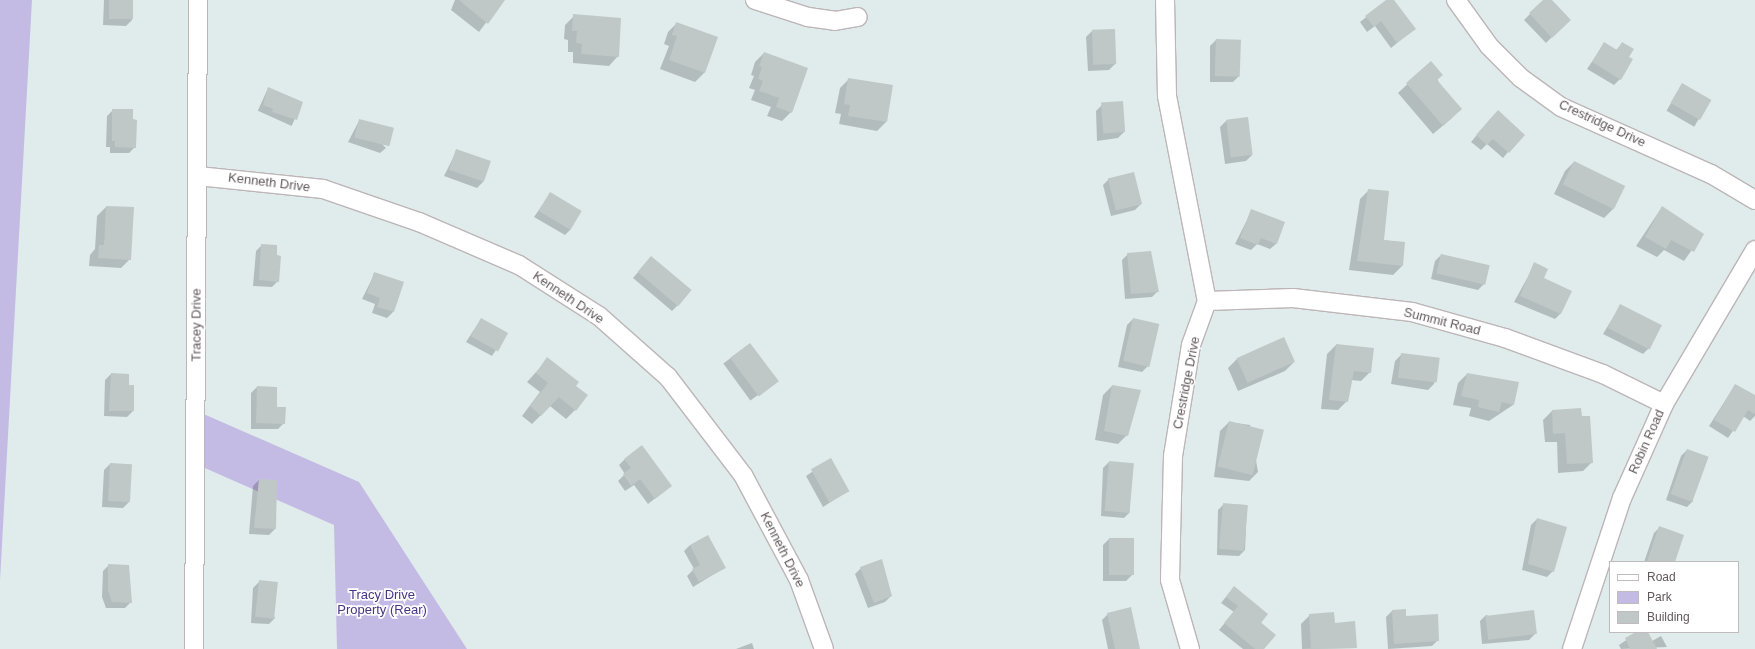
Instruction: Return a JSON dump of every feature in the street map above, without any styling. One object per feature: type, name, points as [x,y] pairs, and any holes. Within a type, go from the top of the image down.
[{"type":"street","name":"Tracey Drive","points":[[194,649],[198,0]]},
{"type":"street","points":[[755,0],[808,17],[835,21],[858,17]]},
{"type":"street","points":[[1165,0],[1167,96],[1207,301]]},
{"type":"street","name":"Crestridge Drive","points":[[1456,0],[1489,46],[1522,78],[1561,107],[1711,174],[1755,200]]},
{"type":"street","name":"Kenneth Drive","points":[[198,176],[323,189],[419,222],[519,265],[598,316],[668,378],[743,475],[799,580],[824,649]]},
{"type":"street","name":"Robin Road","points":[[1572,649],[1622,498],[1664,404],[1755,250]]},
{"type":"street","name":"Summit Road","points":[[1207,301],[1293,298],[1412,312],[1505,338],[1603,374],[1664,404]]},
{"type":"street","name":"Crestridge Drive","points":[[1190,649],[1170,580],[1173,456],[1191,345],[1207,301]]},
{"type":"green space","points":[[0,0],[32,0],[0,581]]},
{"type":"green space","name":"Tracy Drive Property (Rear)","points":[[199,412],[359,482],[467,649],[337,649],[334,525],[198,465]]},
{"type":"building","points":[[109,0],[133,0],[133,19],[109,19]]},
{"type":"building","points":[[459,0],[505,0],[488,24]]},
{"type":"building","points":[[1386,0],[1394,0],[1416,29],[1397,43],[1381,21],[1374,27],[1365,16]]},
{"type":"building","points":[[1543,0],[1552,0],[1571,20],[1552,38],[1529,13]]},
{"type":"building","points":[[573,14],[621,18],[619,57],[581,54],[582,44],[576,43],[577,31],[572,31]]},
{"type":"building","points":[[676,22],[718,37],[705,73],[669,60],[677,36],[672,35]]},
{"type":"building","points":[[1115,29],[1116,64],[1093,65],[1092,30]]},
{"type":"building","points":[[1216,39],[1241,40],[1240,77],[1215,76]]},
{"type":"building","points":[[1604,42],[1617,50],[1622,42],[1634,49],[1629,57],[1633,59],[1621,80],[1592,62]]},
{"type":"building","points":[[764,52],[808,68],[792,113],[776,107],[779,98],[759,91],[763,81],[758,79],[762,67],[759,66]]},
{"type":"building","points":[[1431,61],[1443,75],[1437,80],[1462,109],[1443,126],[1406,83]]},
{"type":"building","points":[[848,78],[893,85],[887,122],[848,116],[850,105],[844,104]]},
{"type":"building","points":[[1682,83],[1711,100],[1700,120],[1670,103]]},
{"type":"building","points":[[268,87],[303,102],[297,120],[272,112],[273,109],[263,105]]},
{"type":"building","points":[[1123,101],[1125,132],[1103,133],[1101,103]]},
{"type":"building","points":[[112,109],[133,109],[133,119],[137,120],[136,148],[115,147],[115,141],[112,141]]},
{"type":"building","points":[[1498,110],[1525,135],[1509,153],[1493,139],[1487,145],[1476,135]]},
{"type":"building","points":[[1248,117],[1253,155],[1231,157],[1226,120]]},
{"type":"building","points":[[359,119],[394,128],[389,146],[354,137]]},
{"type":"building","points":[[456,149],[491,161],[484,182],[449,170]]},
{"type":"building","points":[[1574,161],[1625,186],[1614,209],[1563,184]]},
{"type":"building","points":[[1134,172],[1142,204],[1116,211],[1108,179]]},
{"type":"building","points":[[1368,189],[1389,191],[1384,240],[1405,242],[1403,266],[1357,261]]},
{"type":"building","points":[[550,192],[582,211],[570,230],[539,211]]},
{"type":"building","points":[[106,206],[134,207],[131,260],[98,258],[99,245],[104,245]]},
{"type":"building","points":[[1662,206],[1704,234],[1694,252],[1671,240],[1666,249],[1645,237]]},
{"type":"building","points":[[1251,209],[1285,222],[1277,244],[1261,238],[1258,245],[1240,238]]},
{"type":"building","points":[[261,244],[277,245],[277,255],[281,256],[279,282],[259,280]]},
{"type":"building","points":[[1151,251],[1159,292],[1131,294],[1127,253]]},
{"type":"building","points":[[1441,254],[1490,265],[1485,285],[1437,273]]},
{"type":"building","points":[[651,256],[692,290],[678,306],[638,272]]},
{"type":"building","points":[[1534,262],[1548,269],[1544,278],[1572,291],[1561,314],[1520,296]]},
{"type":"building","points":[[374,272],[404,282],[394,312],[377,307],[380,298],[367,293]]},
{"type":"building","points":[[1620,304],[1662,325],[1650,349],[1608,328]]},
{"type":"building","points":[[481,318],[508,333],[498,351],[471,336]]},
{"type":"building","points":[[1133,318],[1159,324],[1149,367],[1123,361]]},
{"type":"building","points":[[1284,337],[1295,362],[1247,383],[1236,358]]},
{"type":"building","points":[[750,343],[779,381],[759,396],[730,358]]},
{"type":"building","points":[[1336,344],[1374,348],[1371,373],[1354,371],[1348,402],[1329,400]]},
{"type":"building","points":[[1401,353],[1440,358],[1437,383],[1398,378]]},
{"type":"building","points":[[547,357],[579,382],[576,386],[588,395],[576,411],[559,397],[541,416],[530,406],[548,383],[536,373]]},
{"type":"building","points":[[111,373],[129,374],[129,385],[134,385],[134,411],[109,411]]},
{"type":"building","points":[[1467,373],[1519,382],[1514,405],[1502,402],[1499,412],[1478,407],[1479,400],[1461,396]]},
{"type":"building","points":[[1735,384],[1755,395],[1755,414],[1748,410],[1735,432],[1714,420]]},
{"type":"building","points":[[1112,385],[1141,390],[1128,436],[1104,431]]},
{"type":"building","points":[[257,386],[277,387],[277,407],[286,407],[285,424],[256,423]]},
{"type":"building","points":[[1581,408],[1582,416],[1590,416],[1593,463],[1567,464],[1565,433],[1553,434],[1552,410]]},
{"type":"building","points":[[1229,421],[1264,430],[1253,475],[1218,467]]},
{"type":"building","points":[[642,445],[672,486],[655,499],[640,479],[631,486],[623,474],[631,468],[624,459]]},
{"type":"building","points":[[1687,449],[1709,457],[1692,502],[1671,494]]},
{"type":"building","points":[[831,458],[849,491],[829,502],[811,469]]},
{"type":"building","points":[[1109,461],[1134,463],[1130,513],[1105,511]]},
{"type":"building","points":[[110,463],[132,464],[130,502],[108,501]]},
{"type":"building","points":[[259,479],[277,480],[276,529],[254,528]]},
{"type":"building","points":[[1223,503],[1248,505],[1244,551],[1219,549]]},
{"type":"building","points":[[1537,518],[1567,527],[1554,572],[1528,564]]},
{"type":"building","points":[[1659,526],[1684,535],[1675,561],[1647,561]]},
{"type":"building","points":[[708,535],[726,568],[699,582],[692,569],[700,565],[690,545]]},
{"type":"building","points":[[1109,538],[1134,538],[1134,575],[1109,575]]},
{"type":"building","points":[[882,559],[892,596],[874,603],[860,567]]},
{"type":"building","points":[[108,564],[129,565],[132,603],[112,602],[108,590]]},
{"type":"building","points":[[259,580],[278,582],[274,619],[255,617]]},
{"type":"building","points":[[1234,586],[1268,614],[1261,623],[1276,635],[1264,649],[1255,649],[1224,623],[1238,606],[1226,597]]},
{"type":"building","points":[[1131,607],[1140,649],[1115,649],[1107,613]]},
{"type":"building","points":[[1406,609],[1406,616],[1438,614],[1439,641],[1394,644],[1392,610]]},
{"type":"building","points":[[1534,610],[1537,634],[1488,640],[1485,616]]},
{"type":"building","points":[[1334,612],[1335,623],[1355,621],[1357,648],[1311,649],[1309,614]]},
{"type":"building","points":[[1634,633],[1649,633],[1657,649],[1630,649],[1625,638]]}]
